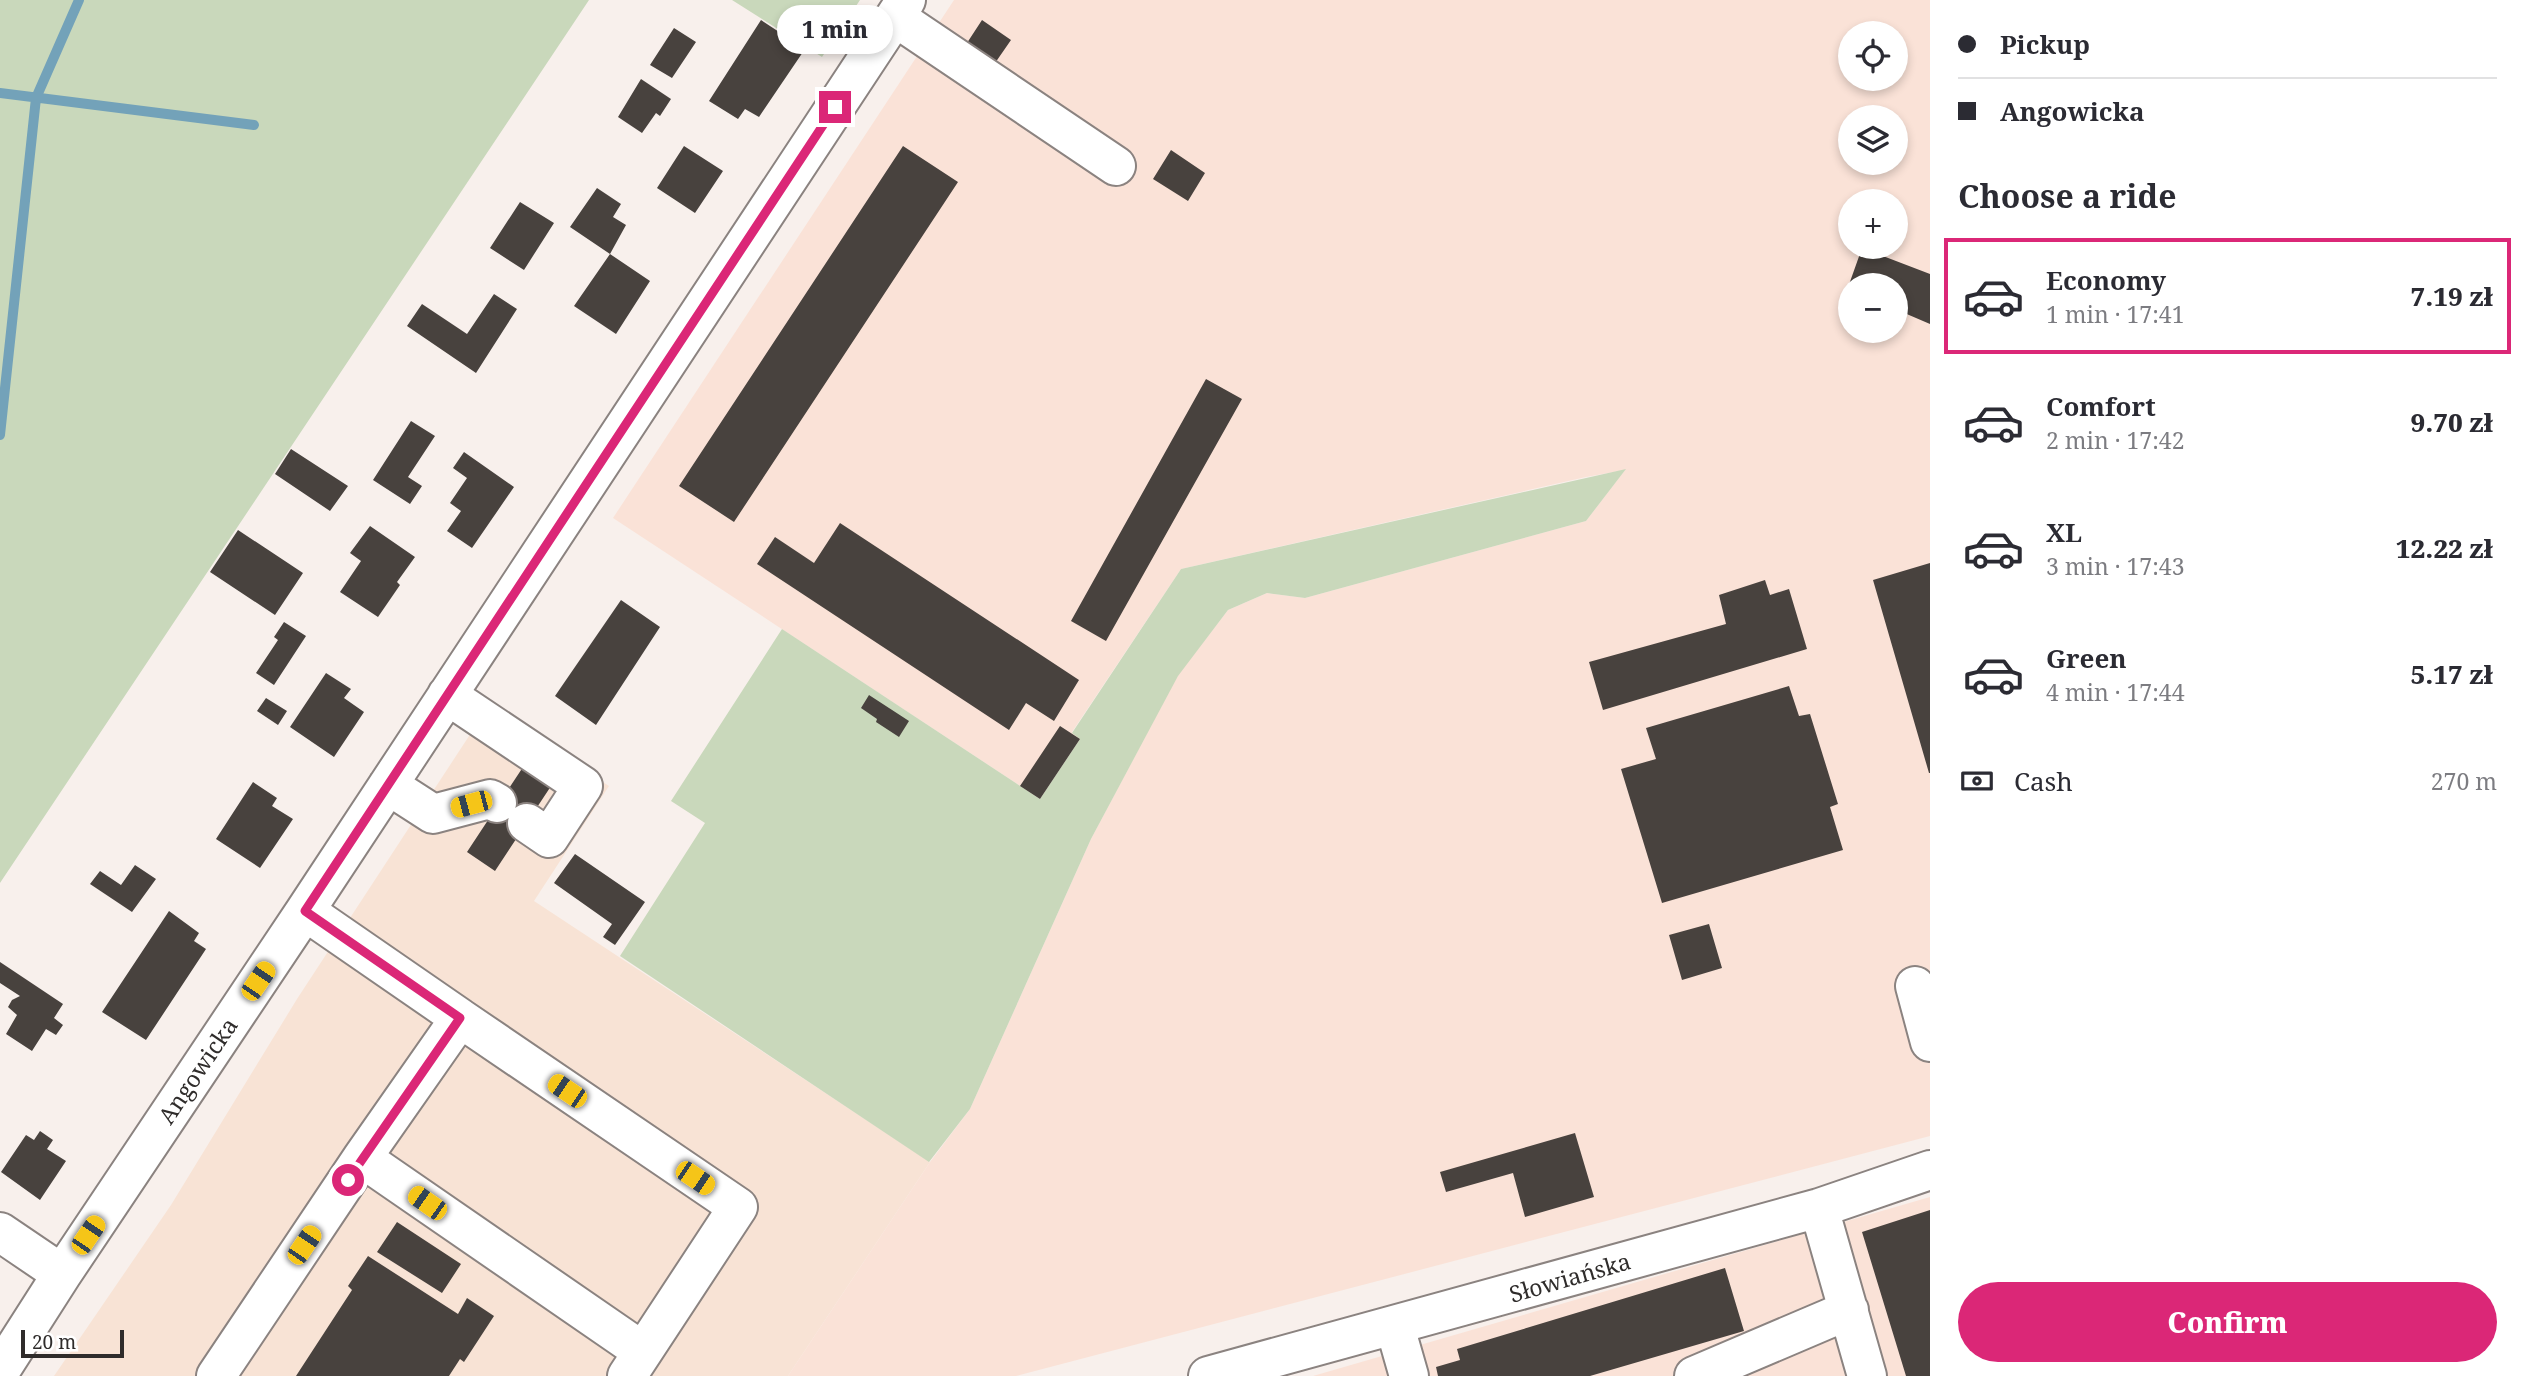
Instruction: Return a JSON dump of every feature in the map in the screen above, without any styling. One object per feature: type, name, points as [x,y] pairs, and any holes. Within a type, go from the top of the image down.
[{"type":"street","points":[[900,9],[1116,166]]},
{"type":"street","name":"Angowicka","points":[[0,1371],[900,9]]},
{"type":"street","points":[[388,785],[433,814],[490,799],[549,838],[583,786],[447,695]]},
{"type":"street","points":[[305,911],[738,1207],[635,1364],[362,1158]]},
{"type":"street","points":[[1915,986],[1930,1042]]},
{"type":"street","points":[[216,1376],[362,1158],[460,1018]]},
{"type":"street","name":"Słowiańska","points":[[1208,1376],[1395,1327],[1819,1208],[1930,1170]]},
{"type":"street","points":[[1819,1208],[1867,1376]]},
{"type":"street","points":[[0,1233],[62,1274]]},
{"type":"street","points":[[1694,1376],[1849,1310]]},
{"type":"street","points":[[1395,1327],[1409,1376]]},
{"type":"shaded area","points":[[954,0],[1930,0],[1930,1136],[1016,1376],[788,1376],[930,1162],[970,1109],[1091,839],[1178,675],[1228,610],[1267,593],[1305,598],[1586,521],[1625,470],[1181,569],[1072,732],[1080,739],[1040,799],[613,518]]},
{"type":"shaded area","points":[[488,707],[609,786],[534,901],[930,1162],[788,1376],[54,1376],[171,1205],[297,999]]},
{"type":"shaded area","points":[[1930,1197],[1930,1376],[1313,1376]]},
{"type":"green space","points":[[0,0],[589,0],[0,883]]},
{"type":"green space","points":[[732,0],[860,0],[822,57]]},
{"type":"green space","points":[[1626,469],[1586,521],[1305,598],[1267,593],[1228,610],[1178,676],[1091,839],[970,1109],[929,1162],[620,956],[705,823],[671,801],[782,629],[1040,799],[1080,739],[1072,733],[1181,569]]},
{"type":"building","points":[[761,20],[805,49],[759,117],[745,109],[738,119],[709,101]]},
{"type":"building","points":[[982,20],[1011,40],[993,66],[965,46]]},
{"type":"building","points":[[674,28],[696,42],[672,78],[650,65]]},
{"type":"building","points":[[641,79],[671,99],[660,116],[656,113],[642,133],[618,117]]},
{"type":"building","points":[[684,146],[723,171],[695,213],[657,188]]},
{"type":"building","points":[[903,146],[958,182],[734,522],[679,486]]},
{"type":"building","points":[[1171,150],[1205,173],[1188,201],[1153,179]]},
{"type":"building","points":[[597,188],[621,204],[613,217],[626,225],[610,254],[570,227]]},
{"type":"building","points":[[520,202],[554,223],[524,270],[490,248]]},
{"type":"building","points":[[610,254],[650,281],[616,334],[574,306]]},
{"type":"building","points":[[1858,259],[1891,259],[1930,274],[1930,324],[1908,315],[1908,273],[1853,273]]},
{"type":"building","points":[[494,294],[517,309],[476,373],[407,326],[422,304],[467,334]]},
{"type":"building","points":[[1206,379],[1242,399],[1106,641],[1071,621]]},
{"type":"building","points":[[411,421],[435,436],[408,477],[422,486],[410,504],[373,480]]},
{"type":"building","points":[[291,449],[348,486],[330,511],[275,474]]},
{"type":"building","points":[[464,452],[514,487],[472,548],[447,531],[461,511],[450,503],[467,478],[453,468]]},
{"type":"building","points":[[840,523],[1079,680],[1054,721],[1026,703],[1009,730],[757,564],[775,537],[814,563]]},
{"type":"building","points":[[370,526],[415,557],[397,582],[400,585],[378,617],[340,592],[361,561],[350,553]]},
{"type":"building","points":[[238,530],[303,573],[275,615],[210,572]]},
{"type":"building","points":[[1930,563],[1930,773],[1929,773],[1873,580]]},
{"type":"building","points":[[1765,580],[1770,595],[1789,589],[1807,649],[1603,710],[1589,662],[1726,624],[1719,595]]},
{"type":"building","points":[[621,600],[660,627],[596,725],[555,696]]},
{"type":"building","points":[[284,622],[306,636],[274,685],[256,673],[278,640],[274,637]]},
{"type":"building","points":[[326,673],[351,689],[344,698],[364,712],[334,757],[290,727]]},
{"type":"building","points":[[1789,686],[1799,716],[1810,714],[1838,804],[1830,807],[1843,850],[1662,903],[1621,769],[1656,759],[1646,728]]},
{"type":"building","points":[[869,695],[909,721],[899,737],[861,708]]},
{"type":"building","points":[[266,698],[287,711],[278,725],[257,711]]},
{"type":"building","points":[[1060,726],[1080,739],[1040,799],[1020,786]]},
{"type":"building","points":[[529,758],[557,777],[495,871],[467,852]]},
{"type":"building","points":[[253,782],[277,798],[272,806],[293,819],[260,868],[216,839]]},
{"type":"building","points":[[575,854],[645,902],[615,945],[603,937],[612,924],[554,883]]},
{"type":"building","points":[[135,865],[156,879],[132,912],[90,884],[100,871],[121,885]]},
{"type":"building","points":[[169,911],[199,933],[194,941],[206,949],[146,1040],[102,1012]]},
{"type":"building","points":[[1709,924],[1722,968],[1682,980],[1669,935]]},
{"type":"building","points":[[0,962],[63,1004],[54,1018],[63,1025],[56,1035],[46,1029],[32,1051],[6,1034],[17,1015],[8,1007],[12,1000],[20,996],[0,983]]},
{"type":"building","points":[[40,1131],[53,1140],[47,1149],[66,1161],[40,1200],[1,1172],[26,1135],[34,1140]]},
{"type":"building","points":[[1575,1133],[1594,1197],[1525,1217],[1513,1173],[1446,1192],[1440,1172]]},
{"type":"building","points":[[1930,1210],[1930,1376],[1906,1376],[1862,1232]]},
{"type":"building","points":[[397,1222],[461,1264],[442,1293],[377,1252]]},
{"type":"building","points":[[368,1256],[458,1314],[467,1298],[494,1316],[464,1362],[460,1359],[449,1376],[296,1376],[352,1290],[348,1286]]},
{"type":"building","points":[[1725,1268],[1744,1331],[1590,1376],[1438,1376],[1436,1367],[1460,1360],[1457,1349]]},
{"type":"waterway","points":[[0,435],[36,98],[79,0]]},
{"type":"waterway","points":[[0,93],[254,125]]},
{"type":"route","points":[[348,1180],[460,1018],[305,911],[835,107]]}]
